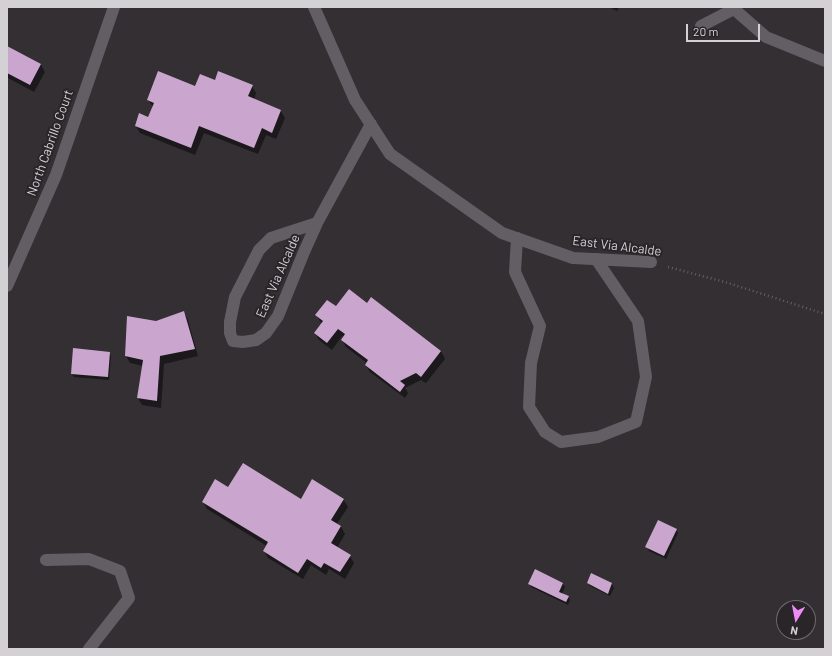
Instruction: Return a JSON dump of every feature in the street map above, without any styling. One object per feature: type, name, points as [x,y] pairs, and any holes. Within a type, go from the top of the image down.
[{"type":"street","name":"North Cabrillo Court","points":[[7,286],[56,175],[114,7]]},
{"type":"street","name":"East Via Alcalde","points":[[314,7],[355,100],[390,154],[502,233],[573,258],[651,262]]},
{"type":"street","points":[[701,26],[734,8],[766,37],[825,61]]},
{"type":"street","name":"East Via Alcalde","points":[[317,223],[271,238],[259,250],[235,297],[230,322],[230,333],[234,341],[242,342],[256,340],[266,333],[278,316],[317,223],[371,124]]},
{"type":"street","points":[[517,238],[515,272],[540,326],[531,363],[529,407],[545,432],[562,442],[598,437],[636,422],[646,377],[638,321],[596,259]]},
{"type":"street","points":[[46,560],[89,559],[120,571],[129,598],[89,649]]},
{"type":"path","name":"East Via Alcalde","points":[[651,262],[725,282],[825,314]]},
{"type":"building","points":[[7,46],[41,64],[30,85],[7,73]]},
{"type":"building","points":[[158,71],[195,86],[200,74],[215,80],[218,71],[253,85],[248,96],[281,110],[272,133],[262,128],[254,148],[199,126],[191,148],[135,126],[139,113],[148,117],[154,103],[147,100]]},
{"type":"building","points":[[349,289],[367,303],[371,297],[441,351],[421,377],[416,373],[400,381],[405,385],[400,392],[365,365],[368,360],[341,340],[345,334],[338,329],[327,343],[314,333],[323,321],[315,315],[327,300],[336,306]]},
{"type":"building","points":[[184,311],[195,349],[160,356],[157,401],[137,398],[143,360],[125,356],[127,316],[156,321]]},
{"type":"building","points":[[73,348],[110,352],[108,377],[71,374]]},
{"type":"building","points":[[243,463],[301,499],[312,479],[344,499],[331,520],[341,526],[331,543],[351,555],[340,572],[324,563],[321,568],[307,559],[298,573],[263,551],[268,542],[202,502],[215,479],[228,487]]},
{"type":"building","points":[[658,520],[677,529],[664,556],[645,547]]},
{"type":"building","points":[[535,569],[563,583],[559,592],[569,596],[566,602],[528,584]]},
{"type":"building","points":[[591,573],[612,583],[608,594],[587,583]]}]
